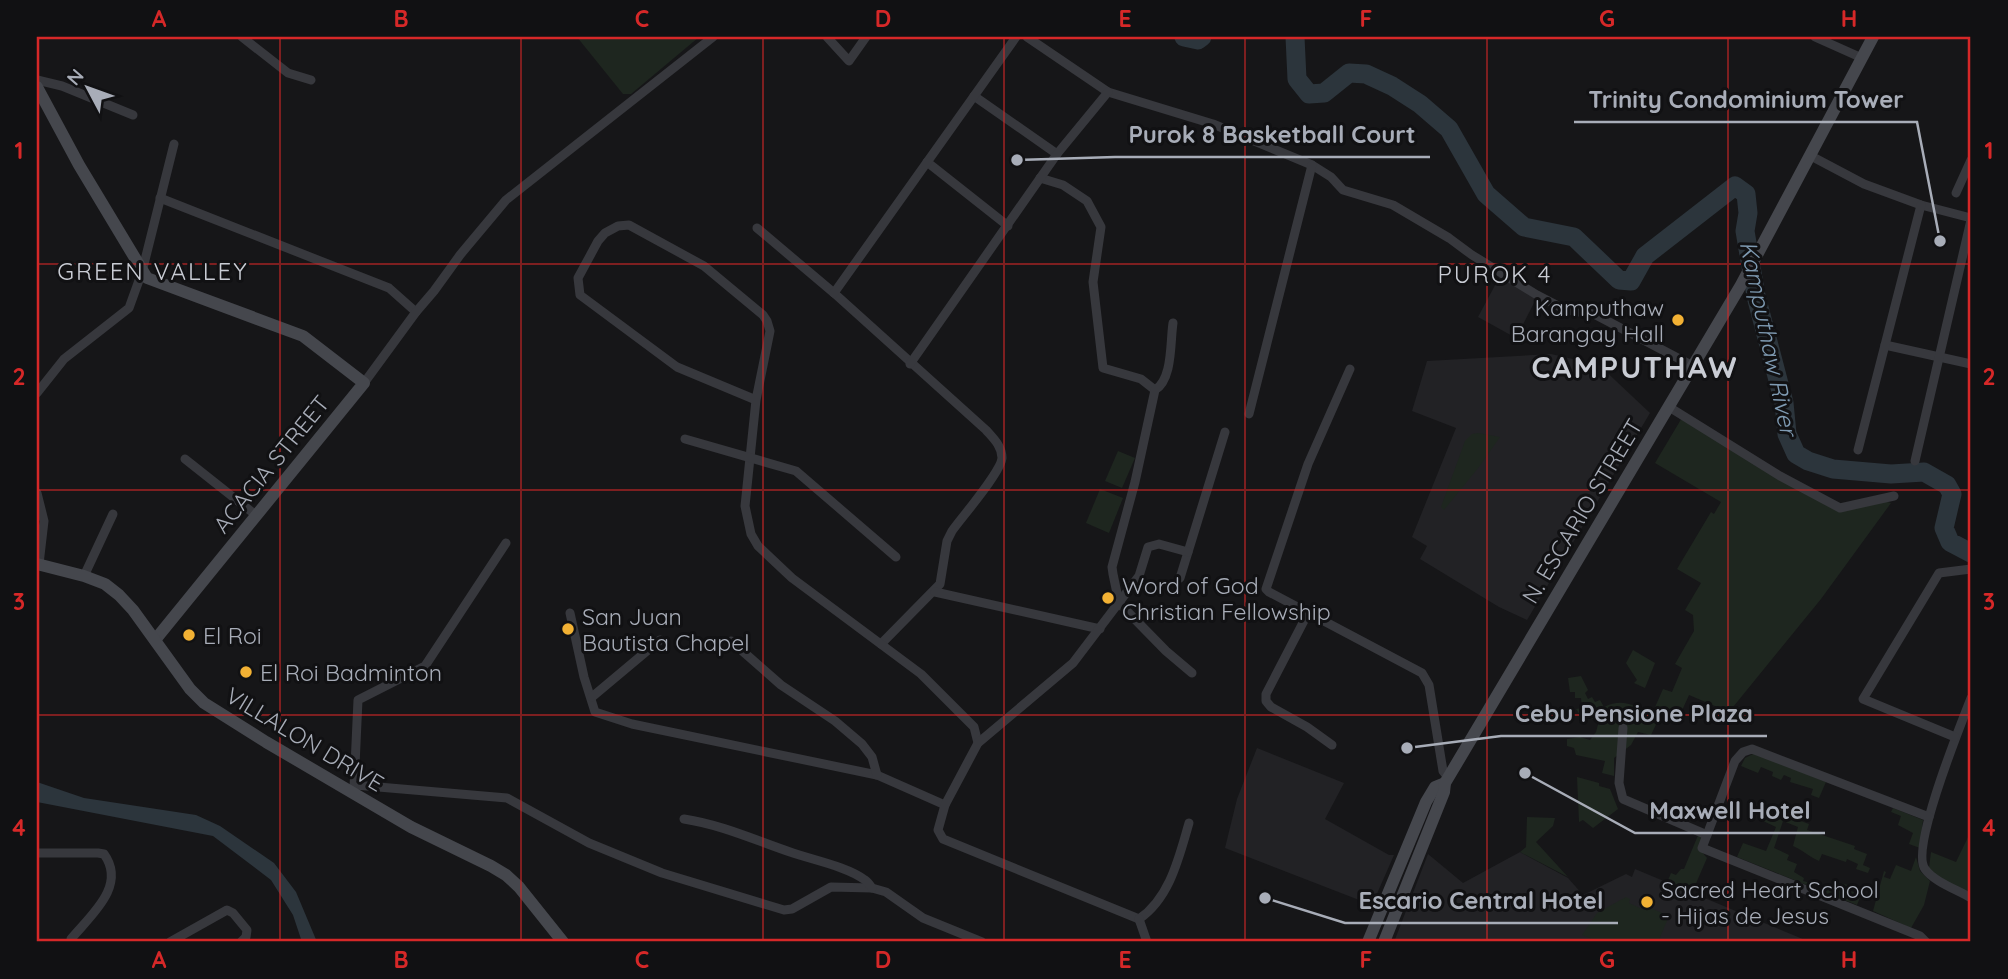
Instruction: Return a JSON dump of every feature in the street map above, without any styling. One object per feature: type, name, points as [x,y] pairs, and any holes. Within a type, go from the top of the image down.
[{"type":"street","points":[[242,37],[288,73],[311,79]]},
{"type":"street","name":"ACACIA STREET","points":[[155,640],[364,383],[460,255],[506,200],[713,37]]},
{"type":"street","points":[[827,37],[849,61],[866,37]]},
{"type":"street","points":[[834,293],[1016,37]]},
{"type":"street","points":[[1027,37],[1108,92],[1213,124],[1311,166],[1331,177],[1343,190],[1393,205],[1537,295],[1566,310],[1594,314],[1693,366]]},
{"type":"street","points":[[1815,37],[1863,58]]},
{"type":"street","name":"N. ESCARIO STREET","points":[[1384,942],[1444,792],[1446,780],[1741,285],[1873,37]]},
{"type":"street","points":[[37,80],[62,86],[133,115]]},
{"type":"street","points":[[37,88],[146,278],[303,337],[364,383]]},
{"type":"street","points":[[911,364],[1057,153],[1108,92]]},
{"type":"street","points":[[974,96],[1057,153]]},
{"type":"street","points":[[37,393],[64,359],[129,309],[142,272],[174,144]]},
{"type":"street","points":[[1811,156],[1864,184],[1921,205],[1971,219],[1914,461]]},
{"type":"street","points":[[1956,193],[1971,160]]},
{"type":"street","points":[[927,162],[1009,226]]},
{"type":"street","points":[[1249,414],[1311,166]]},
{"type":"street","points":[[1040,178],[1063,185],[1087,201],[1101,227],[1093,282],[1102,369],[1141,379],[1155,390]]},
{"type":"street","points":[[160,198],[389,288],[416,312]]},
{"type":"street","points":[[1858,450],[1921,205]]},
{"type":"street","points":[[757,400],[677,367],[580,295],[578,278],[605,233],[618,226],[629,225],[704,266],[763,314],[770,331],[748,458],[745,514],[751,534],[758,546],[792,578],[920,674],[965,715],[974,727],[978,743]]},
{"type":"street","points":[[757,228],[834,293],[986,430],[999,446],[1002,459],[995,474],[947,541],[940,584],[881,644]]},
{"type":"street","points":[[1173,323],[1166,375],[1161,386],[1155,390],[1135,482],[1112,567],[1119,603],[1166,651],[1192,673]]},
{"type":"street","points":[[1885,345],[1971,364]]},
{"type":"street","points":[[1350,369],[1308,464],[1266,584],[1269,592],[1422,673],[1429,685],[1446,780]]},
{"type":"street","points":[[1669,407],[1780,476],[1840,508],[1894,496]]},
{"type":"street","points":[[1180,578],[1225,432]]},
{"type":"street","points":[[685,439],[796,471],[896,557]]},
{"type":"street","points":[[185,459],[257,516]]},
{"type":"street","points":[[37,493],[44,521],[38,564]]},
{"type":"street","points":[[84,576],[113,514]]},
{"type":"street","points":[[506,543],[425,666],[358,700],[353,788],[507,798],[589,843],[649,868],[784,910],[792,909],[831,887],[872,888],[887,892],[923,918],[982,942]]},
{"type":"street","points":[[1147,942],[1139,919],[943,839],[938,830],[945,805],[978,743],[1073,663],[1139,576],[1148,547],[1159,544],[1188,552]]},
{"type":"street","name":"VILLALON DRIVE","points":[[38,564],[105,584],[119,595],[190,690],[204,703],[266,742],[353,788],[411,827],[506,875],[519,887],[563,942]]},
{"type":"street","points":[[1955,737],[1863,699],[1939,573],[1971,569]]},
{"type":"street","points":[[934,592],[1100,629]]},
{"type":"street","points":[[1308,612],[1266,694],[1266,701],[1271,707],[1332,745]]},
{"type":"street","points":[[570,613],[595,712],[615,720],[877,775],[945,805]]},
{"type":"street","points":[[592,697],[660,640]]},
{"type":"street","points":[[731,641],[780,685],[835,721],[862,744],[872,757],[877,775]]},
{"type":"street","points":[[1971,698],[1955,737],[1929,817],[1921,860],[1931,875],[1971,898]]},
{"type":"street","points":[[1623,728],[1619,783],[1623,799],[1707,835]]},
{"type":"street","points":[[1926,942],[1920,936],[1702,848],[1735,761],[1743,752],[1752,749],[1929,817]]},
{"type":"street","name":"N. ESCARIO STREET","points":[[1368,942],[1426,802],[1435,787],[1446,780]]},
{"type":"street","points":[[684,820],[705,822],[737,832],[851,873],[867,881],[872,888]]},
{"type":"street","points":[[1139,919],[1146,914],[1173,877],[1189,823]]},
{"type":"street","points":[[37,853],[98,853],[104,854],[108,859],[113,884],[71,939]]},
{"type":"street","points":[[170,942],[227,910],[233,913],[247,930],[246,937],[241,942]]},
{"type":"shaded area","points":[[577,37],[699,37],[631,94],[623,94]]},
{"type":"shaded area","points":[[1500,276],[1537,297],[1516,338],[1478,317]]},
{"type":"shaded area","points":[[1551,354],[1599,365],[1650,413],[1527,620],[1499,607],[1420,559],[1427,546],[1412,537],[1456,428],[1412,411],[1427,361]]},
{"type":"shaded area","points":[[1683,416],[1844,510],[1880,500],[1891,503],[1821,599],[1729,712],[1689,695],[1679,717],[1662,712],[1651,735],[1638,732],[1631,745],[1614,758],[1614,776],[1602,773],[1605,761],[1576,755],[1574,748],[1567,746],[1567,739],[1580,737],[1590,740],[1599,721],[1580,715],[1576,709],[1582,708],[1581,698],[1575,698],[1575,692],[1570,692],[1568,678],[1581,676],[1588,690],[1585,693],[1588,699],[1592,697],[1595,702],[1600,700],[1604,707],[1622,703],[1634,705],[1652,714],[1663,689],[1672,692],[1682,668],[1675,664],[1694,631],[1693,615],[1685,610],[1701,583],[1677,569],[1711,512],[1714,514],[1721,502],[1655,463]]},
{"type":"shaded area","points":[[1472,434],[1500,437],[1444,510],[1441,507],[1465,441]]},
{"type":"shaded area","points":[[1118,451],[1135,458],[1122,488],[1105,481]]},
{"type":"shaded area","points":[[1100,489],[1123,498],[1109,533],[1086,523]]},
{"type":"shaded area","points":[[1633,650],[1655,663],[1645,688],[1634,683],[1637,680],[1626,663]]},
{"type":"shaded area","points":[[1257,748],[1344,783],[1325,819],[1389,855],[1394,855],[1372,905],[1225,848],[1237,799]]},
{"type":"shaded area","points":[[1755,753],[1826,782],[1819,798],[1811,795],[1813,789],[1790,782],[1791,778],[1784,775],[1781,780],[1772,776],[1773,772],[1761,767],[1758,773],[1741,766],[1745,758]]},
{"type":"shaded area","points":[[1577,777],[1610,789],[1618,809],[1593,828],[1583,820],[1579,822]]},
{"type":"shaded area","points":[[37,782],[84,798],[196,815],[220,826],[274,863],[296,892],[317,942],[302,942],[293,915],[271,880],[213,836],[37,802]]},
{"type":"shaded area","points":[[1893,808],[1923,820],[1920,848],[1909,844],[1913,833],[1898,825],[1901,816],[1891,812]]},
{"type":"shaded area","points":[[1766,814],[1782,820],[1785,815],[1809,824],[1807,830],[1855,846],[1854,849],[1867,854],[1863,865],[1870,868],[1868,873],[1856,869],[1858,864],[1847,859],[1846,862],[1822,854],[1819,861],[1793,846],[1798,827],[1783,821],[1774,848],[1789,855],[1787,860],[1797,864],[1794,872],[1804,878],[1803,881],[1812,881],[1832,888],[1841,883],[1848,885],[1846,889],[1861,895],[1857,905],[1737,857],[1743,843],[1766,851],[1776,827],[1763,821]]},
{"type":"shaded area","points":[[1527,817],[1555,818],[1553,826],[1536,842],[1568,877],[1520,852],[1526,847]]},
{"type":"shaded area","points":[[1971,831],[1971,900],[1938,881],[1929,868],[1931,852],[1956,862]]},
{"type":"shaded area","points":[[1699,833],[1702,836],[1702,852],[1707,858],[1691,895],[1666,885],[1671,873],[1676,875],[1684,869]]},
{"type":"shaded area","points":[[1520,852],[1568,878],[1583,895],[1626,874],[1632,877],[1635,869],[1810,942],[1394,942],[1428,854],[1463,883]]},
{"type":"shaded area","points":[[1916,857],[1920,871],[1930,881],[1924,905],[1911,928],[1873,911],[1884,871],[1884,877],[1890,879],[1896,865],[1911,871]]},
{"type":"shaded area","points":[[1626,897],[1630,899],[1629,903],[1644,910],[1646,906],[1669,916],[1658,942],[1601,942],[1582,935],[1597,913]]},
{"type":"waterway","name":"Kamputhaw River","points":[[1184,37],[1198,40],[1202,37]]},
{"type":"waterway","name":"Kamputhaw River","points":[[1295,37],[1297,79],[1309,94],[1324,93],[1349,73],[1366,74],[1392,86],[1420,104],[1449,129],[1486,194],[1524,227],[1574,237],[1619,280],[1631,281],[1645,256],[1735,186],[1746,194],[1748,213],[1745,231],[1756,296],[1784,403],[1787,434],[1796,454],[1833,469],[1891,474],[1924,472],[1947,485],[1952,494],[1944,528],[1950,542],[1971,553]]},
{"type":"place","name":"Purok 8 Basketball Court","points":[[1017,160]]},
{"type":"place","name":"Trinity Condominium Tower","points":[[1940,241]]},
{"type":"place","name":"Kamputhaw Barangay Hall","points":[[1678,320]]},
{"type":"place","name":"Word of God Christian Fellowship","points":[[1108,598]]},
{"type":"place","name":"San Juan Bautista Chapel","points":[[568,629]]},
{"type":"place","name":"El Roi","points":[[189,635]]},
{"type":"place","name":"El Roi Badminton","points":[[246,672]]},
{"type":"place","name":"Cebu Pensione Plaza","points":[[1407,748]]},
{"type":"place","name":"Maxwell Hotel","points":[[1525,773]]},
{"type":"place","name":"Escario Central Hotel","points":[[1265,898]]},
{"type":"place","name":"Sacred Heart School - Hijas de Jesus","points":[[1647,902]]},
{"type":"district","name":"GREEN VALLEY","points":[[153,271]]},
{"type":"district","name":"PUROK 4","points":[[1495,274]]},
{"type":"district","name":"CAMPUTHAW","points":[[1635,367]]}]
